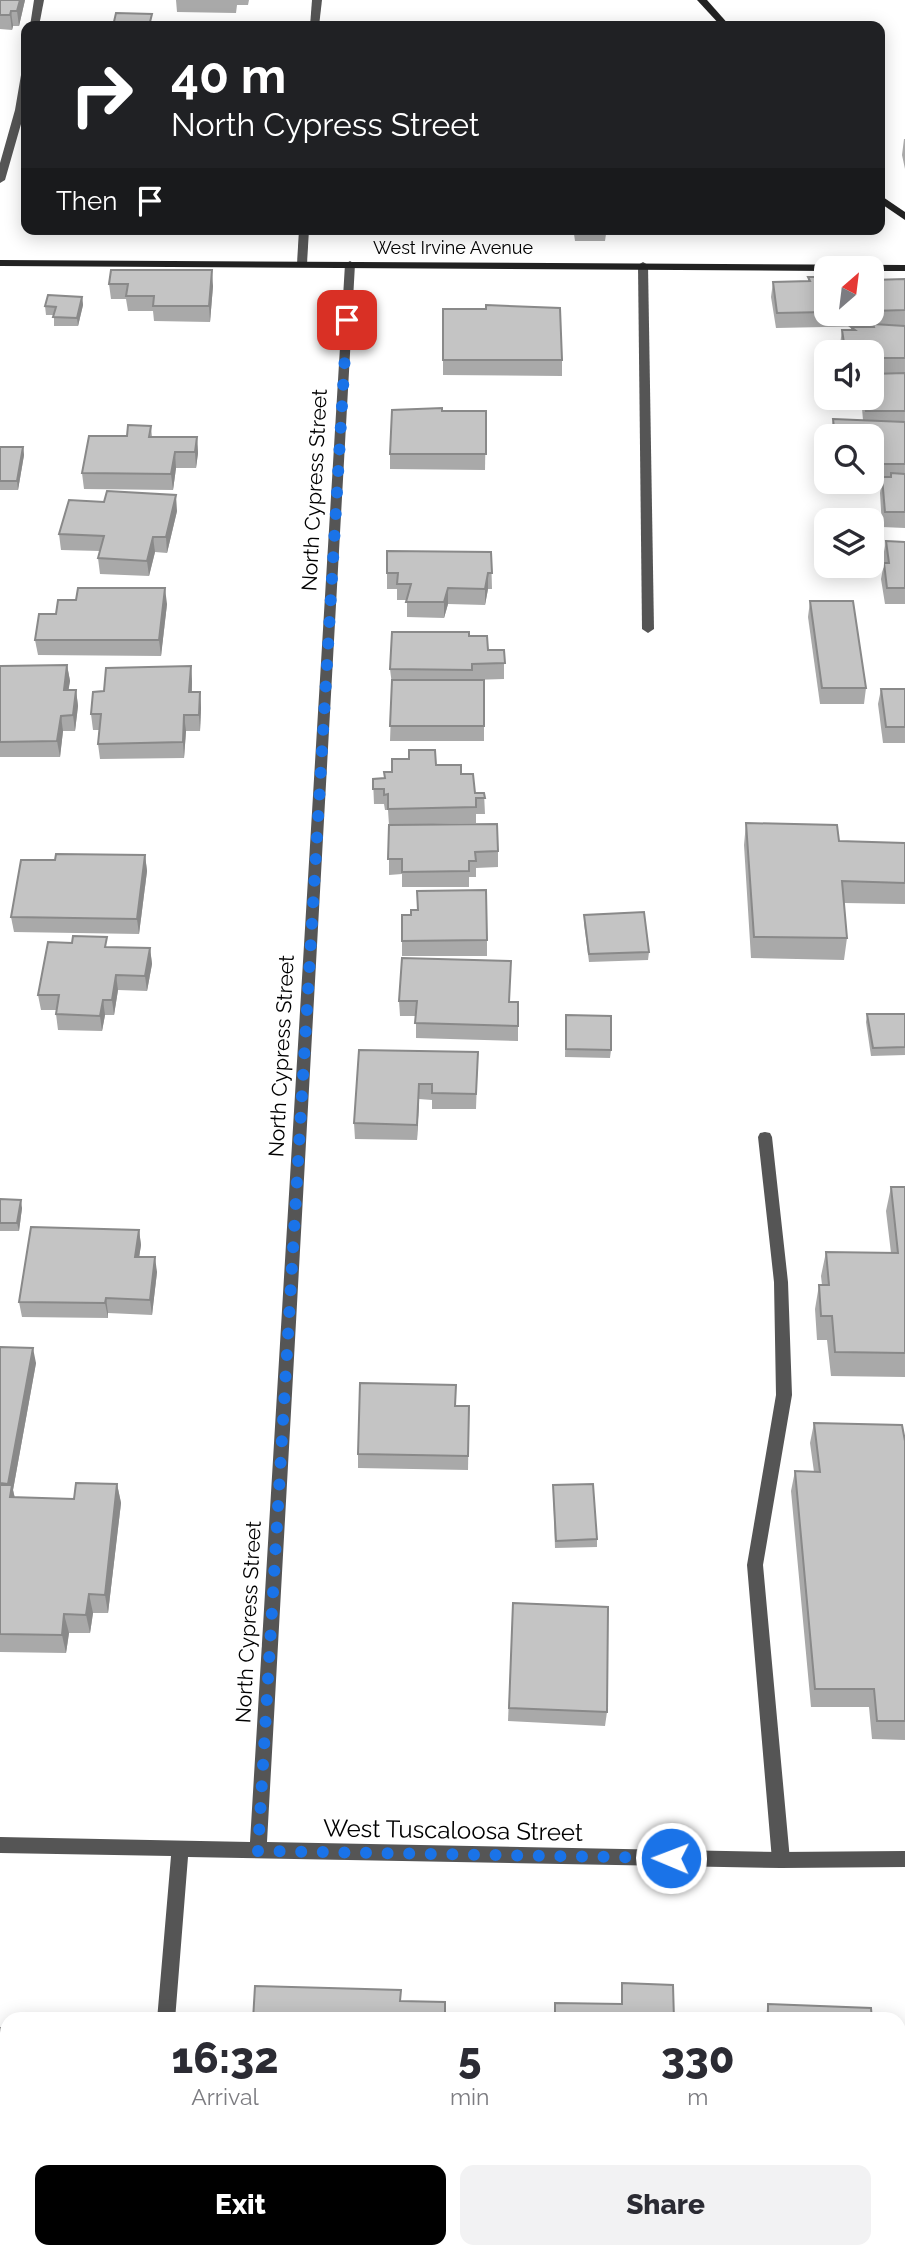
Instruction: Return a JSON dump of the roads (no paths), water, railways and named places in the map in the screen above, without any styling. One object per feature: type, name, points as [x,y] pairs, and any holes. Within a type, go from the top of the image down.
[{"type":"street","points":[[35,21],[39,0]]},
{"type":"street","points":[[315,21],[317,0]]},
{"type":"street","points":[[702,0],[721,21]]},
{"type":"street","points":[[0,180],[21,116]]},
{"type":"street","points":[[885,202],[905,217]]},
{"type":"street","points":[[302,264],[304,235]]},
{"type":"street","name":"West Irvine Avenue","points":[[0,263],[905,268]]},
{"type":"street","name":"North Cypress Street","points":[[258,1851],[350,264]]},
{"type":"street","points":[[643,265],[648,629]]},
{"type":"street","points":[[765,1137],[781,1282],[784,1395],[755,1565],[781,1860]]},
{"type":"street","name":"West Tuscaloosa Street","points":[[0,1845],[781,1860],[905,1859]]},
{"type":"street","points":[[167,2012],[180,1850]]}]
